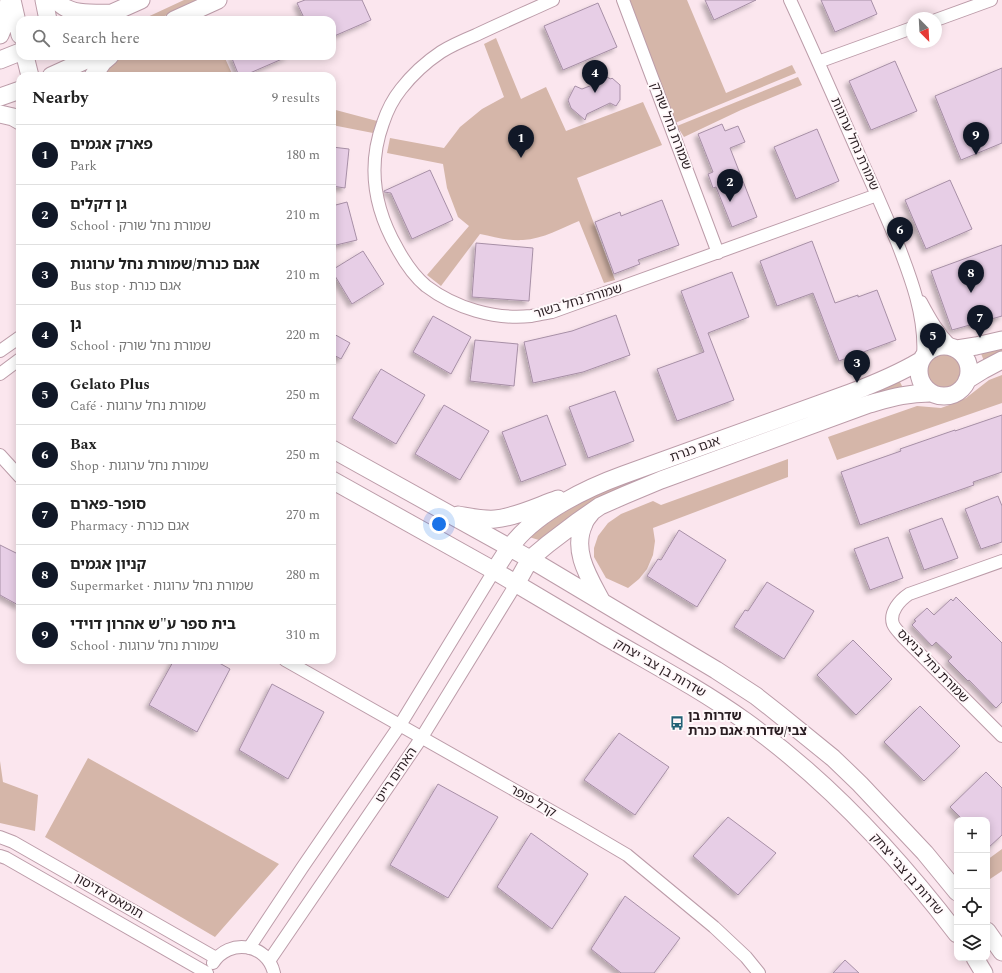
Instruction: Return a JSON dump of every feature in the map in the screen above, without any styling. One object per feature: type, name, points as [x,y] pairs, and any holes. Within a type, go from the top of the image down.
[{"type":"main road","points":[[0,35],[4,25],[9,0]]},
{"type":"main road","points":[[12,0],[16,18]]},
{"type":"main road","points":[[44,0],[47,16]]},
{"type":"main road","points":[[56,0],[66,8],[77,12],[113,13]]},
{"type":"main road","points":[[106,16],[141,0]]},
{"type":"main road","points":[[183,16],[218,0]]},
{"type":"main road","points":[[0,60],[16,54]]},
{"type":"main road","points":[[26,60],[29,72]]},
{"type":"main road","points":[[58,70],[84,60]]},
{"type":"main road","points":[[96,72],[105,60]]},
{"type":"main road","points":[[0,97],[16,91]]},
{"type":"main road","points":[[0,114],[16,119]]},
{"type":"main road","points":[[954,348],[976,346],[1002,340]]},
{"type":"main road","points":[[945,345],[954,348],[962,353],[967,360],[969,376],[960,390],[953,395],[936,395],[924,387],[921,382],[918,369],[924,354],[930,349],[945,345]]},
{"type":"main road","name":"אגם כנרת","points":[[494,571],[509,548],[521,534],[532,525],[562,503],[603,482],[876,383],[908,368],[922,359]]},
{"type":"main road","points":[[967,380],[1002,360]]},
{"type":"main road","name":"אגם כנרת","points":[[516,584],[530,559],[600,506],[660,480],[869,404],[898,396],[930,392]]},
{"type":"main road","name":"שדרות בן צבי יצחק","points":[[336,451],[530,559],[716,670],[756,696],[833,758],[870,794],[925,853],[955,889]]},
{"type":"main road","name":"שדרות בן צבי יצחק","points":[[336,482],[494,571],[709,697],[745,721],[781,749],[836,798],[907,872],[933,902],[954,930]]},
{"type":"main road","points":[[446,513],[473,518],[494,519],[510,516],[603,482]]},
{"type":"main road","points":[[592,512],[583,525],[580,536],[580,549],[582,562],[602,602]]},
{"type":"main road","points":[[990,935],[1002,952]]},
{"type":"main road","points":[[977,961],[984,973]]},
{"type":"street","name":"שמורת נחל בשור","points":[[553,0],[458,43],[441,52],[424,64],[411,77],[391,103],[380,131],[376,145],[374,182],[377,202],[384,221],[402,257],[425,285],[441,295],[456,303],[495,315],[515,317],[532,316],[552,312],[877,195]]},
{"type":"street","name":"שמורת נחל שורק","points":[[623,0],[718,252]]},
{"type":"street","name":"שמורת נחל ערוגות","points":[[790,0],[877,195],[915,291],[930,321],[943,338],[954,348]]},
{"type":"street","points":[[942,17],[964,4],[991,0]]},
{"type":"street","points":[[818,62],[906,30]]},
{"type":"street","name":"שמורת נחל ערוגות","points":[[915,291],[924,344],[922,359]]},
{"type":"street","points":[[0,351],[16,340]]},
{"type":"street","points":[[0,374],[16,362]]},
{"type":"street","points":[[0,456],[16,473]]},
{"type":"street","name":"שמורת נחל בניאס","points":[[1002,561],[909,594],[902,598],[892,614],[893,623],[897,630],[1002,736]]},
{"type":"street","name":"האחים רייט","points":[[249,948],[400,725],[494,571]]},
{"type":"street","name":"האחים רייט","points":[[269,961],[422,737],[516,584]]},
{"type":"street","name":"קרל פופר","points":[[292,664],[627,855],[714,927],[746,957],[759,973]]},
{"type":"street","name":"תומאס אדיסון","points":[[0,837],[13,842],[216,958]]},
{"type":"street","name":"תומאס אדיסון","points":[[0,856],[208,973]]},
{"type":"street","points":[[990,933],[1002,940]]},
{"type":"street","points":[[208,973],[216,958],[228,949],[241,946],[254,948],[265,956],[272,966],[274,973]]},
{"type":"shaded area","points":[[184,0],[199,0],[165,16],[150,16]]},
{"type":"shaded area","points":[[626,0],[687,0],[726,93],[792,65],[796,73],[675,123]]},
{"type":"shaded area","points":[[496,38],[521,99],[546,87],[566,131],[643,102],[662,145],[577,178],[615,280],[604,283],[579,221],[538,238],[523,240],[512,240],[480,234],[441,286],[427,275],[469,226],[458,217],[447,188],[443,164],[387,153],[390,138],[444,148],[460,127],[482,109],[504,97],[484,44]]},
{"type":"shaded area","points":[[118,60],[226,60],[231,72],[105,72]]},
{"type":"shaded area","points":[[798,77],[802,85],[741,110],[684,137],[677,126]]},
{"type":"shaded area","points":[[336,110],[377,121],[373,133],[336,126]]},
{"type":"shaded area","points":[[1002,346],[1002,352],[984,361],[980,351]]},
{"type":"shaded area","points":[[943,350],[951,352],[957,356],[961,362],[963,370],[961,378],[957,384],[951,388],[943,390],[935,388],[929,384],[925,378],[923,370],[925,362],[929,356],[935,352]]},
{"type":"shaded area","points":[[1002,375],[1002,403],[837,460],[828,437],[917,406],[941,408],[966,398],[989,380]]},
{"type":"shaded area","points":[[899,380],[904,390],[595,502],[572,515],[539,540],[529,537],[544,525],[586,499],[871,393]]},
{"type":"shaded area","points":[[788,459],[788,477],[653,528],[655,541],[653,555],[647,569],[639,579],[628,588],[606,578],[594,557],[594,548],[598,536],[608,523],[621,514],[653,501],[661,505]]},
{"type":"shaded area","points":[[88,758],[279,864],[215,937],[45,837]]},
{"type":"shaded area","points":[[0,761],[3,782],[38,795],[35,831],[0,823]]},
{"type":"shaded area","points":[[1002,849],[1002,871],[990,879],[990,858]]},
{"type":"building","points":[[305,0],[362,0],[371,20],[336,35],[336,16],[303,16],[297,3]]},
{"type":"building","points":[[705,0],[756,0],[714,20]]},
{"type":"building","points":[[821,0],[871,0],[877,14],[835,32]]},
{"type":"building","points":[[598,3],[617,47],[563,70],[544,26]]},
{"type":"building","points":[[233,60],[280,60],[252,72],[237,72]]},
{"type":"building","points":[[895,61],[917,111],[871,130],[849,81]]},
{"type":"building","points":[[1002,68],[1002,143],[961,160],[935,96]]},
{"type":"building","points":[[602,75],[611,79],[612,78],[620,85],[620,100],[616,106],[610,103],[587,114],[585,120],[571,108],[568,100],[575,86],[582,89],[600,82]]},
{"type":"building","points":[[722,124],[725,131],[738,126],[745,142],[730,148],[757,217],[732,227],[716,187],[713,188],[708,174],[713,172],[698,134]]},
{"type":"building","points":[[817,129],[839,181],[796,199],[774,147]]},
{"type":"building","points":[[336,147],[349,149],[345,188],[336,187]]},
{"type":"building","points":[[430,170],[453,220],[412,239],[391,193],[384,191]]},
{"type":"building","points":[[950,180],[972,229],[926,249],[905,200]]},
{"type":"building","points":[[662,200],[679,245],[638,260],[640,264],[614,274],[595,222],[620,212],[621,216]]},
{"type":"building","points":[[347,202],[357,240],[336,245],[336,205]]},
{"type":"building","points":[[812,241],[835,303],[877,290],[896,340],[839,361],[813,293],[777,306],[760,261]]},
{"type":"building","points":[[476,243],[533,248],[529,301],[472,297]]},
{"type":"building","points":[[1002,245],[1002,316],[952,330],[931,271]]},
{"type":"building","points":[[363,251],[384,284],[352,304],[336,278],[336,268]]},
{"type":"building","points":[[732,272],[749,317],[708,333],[734,400],[677,421],[657,369],[704,352],[681,291]]},
{"type":"building","points":[[616,315],[630,355],[583,372],[533,383],[524,342],[572,331]]},
{"type":"building","points":[[433,316],[471,337],[451,374],[413,352]]},
{"type":"building","points":[[336,335],[350,343],[341,359],[336,356]]},
{"type":"building","points":[[475,340],[518,344],[514,386],[470,381]]},
{"type":"building","points":[[381,369],[425,395],[396,444],[352,418]]},
{"type":"building","points":[[615,391],[634,441],[588,458],[569,407]]},
{"type":"building","points":[[444,405],[489,431],[460,480],[415,454]]},
{"type":"building","points":[[547,415],[566,465],[521,482],[502,432]]},
{"type":"building","points":[[1002,415],[1002,472],[973,482],[974,485],[860,525],[841,472],[901,451],[900,449]]},
{"type":"building","points":[[998,496],[1002,506],[1002,542],[981,549],[965,509]]},
{"type":"building","points":[[942,518],[958,558],[924,570],[909,530]]},
{"type":"building","points":[[679,530],[726,560],[697,607],[647,576],[658,559],[661,560]]},
{"type":"building","points":[[888,537],[903,578],[870,590],[854,549]]},
{"type":"building","points":[[0,545],[16,553],[16,604],[0,595]]},
{"type":"building","points":[[767,582],[814,611],[784,659],[734,627],[745,610],[748,611]]},
{"type":"building","points":[[956,597],[1002,643],[1002,702],[996,708],[948,661],[952,657],[936,642],[932,646],[912,625],[916,621],[914,620],[927,608],[934,615],[951,599],[953,601]]},
{"type":"building","points":[[853,640],[892,679],[856,715],[817,675]]},
{"type":"building","points":[[172,664],[221,664],[230,669],[197,732],[149,705]]},
{"type":"building","points":[[272,684],[324,712],[288,779],[239,750]]},
{"type":"building","points":[[920,706],[960,746],[924,781],[884,742]]},
{"type":"building","points":[[619,733],[669,767],[635,815],[584,780]]},
{"type":"building","points":[[986,772],[1002,788],[1002,835],[990,846],[990,817],[960,817],[950,807]]},
{"type":"building","points":[[438,784],[498,817],[448,898],[390,865]]},
{"type":"building","points":[[728,817],[776,853],[738,895],[693,856]]},
{"type":"building","points":[[531,833],[588,874],[552,929],[497,887]]},
{"type":"building","points":[[625,896],[680,938],[654,973],[621,973],[591,949]]},
{"type":"building","points":[[845,960],[859,973],[833,973]]},
{"type":"place","name":"גן","points":[[595,93]]},
{"type":"place","name":"בית ספר ע\"ש אהרון דוידי","points":[[976,155]]},
{"type":"place","name":"פארק אגמים","points":[[521,158]]},
{"type":"place","name":"גן דקלים","points":[[730,202]]},
{"type":"place","name":"Bax","points":[[900,250]]},
{"type":"place","name":"קניון אגמים","points":[[971,293]]},
{"type":"place","name":"סופר-פארם","points":[[980,338]]},
{"type":"place","name":"Gelato Plus","points":[[933,356]]},
{"type":"place","name":"אגם כנרת/שמורת נחל ערוגות","points":[[857,383]]},
{"type":"place","name":"שדרות בן צבי/שדרות אגם כנרת","points":[[677,723]]}]
